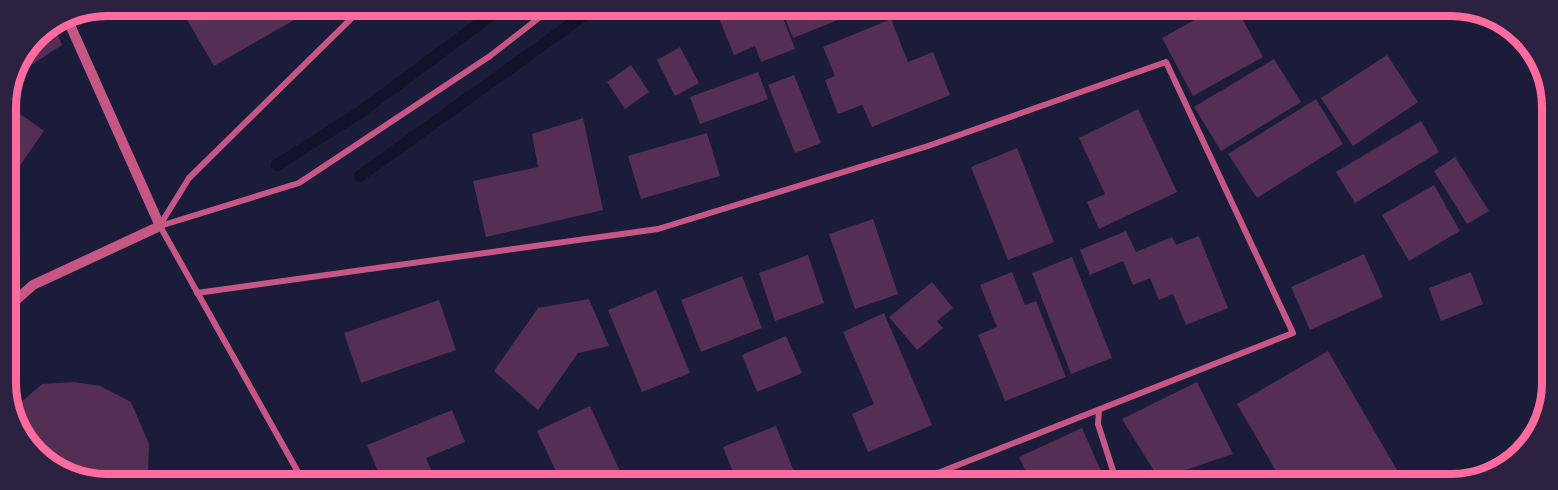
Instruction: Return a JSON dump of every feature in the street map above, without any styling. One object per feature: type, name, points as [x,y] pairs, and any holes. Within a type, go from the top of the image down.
[{"type":"street","points":[[160,226],[189,178],[354,16]]},
{"type":"street","points":[[16,300],[33,285],[160,226],[299,183],[490,56],[541,16]]},
{"type":"street","points":[[70,25],[160,226],[299,474]]},
{"type":"street","points":[[197,293],[658,229],[928,146],[1166,62],[1293,333],[937,473]]},
{"type":"street","points":[[1099,410],[1098,424],[1114,473]]},
{"type":"building","points":[[185,16],[301,16],[214,66]]},
{"type":"building","points":[[718,16],[782,16],[795,49],[761,62],[755,46],[734,55]]},
{"type":"building","points":[[784,16],[848,16],[793,38]]},
{"type":"building","points":[[1201,16],[1241,16],[1263,57],[1193,96],[1162,38]]},
{"type":"building","points":[[891,19],[908,62],[933,52],[950,95],[872,127],[862,105],[838,114],[825,80],[835,76],[823,47]]},
{"type":"building","points":[[57,33],[62,45],[25,69],[35,52]]},
{"type":"building","points":[[680,47],[699,83],[675,96],[657,60]]},
{"type":"building","points":[[1387,55],[1418,102],[1353,146],[1321,98]]},
{"type":"building","points":[[1274,59],[1301,102],[1221,151],[1194,107]]},
{"type":"building","points":[[631,65],[649,92],[625,109],[607,82]]},
{"type":"building","points":[[758,72],[768,99],[700,124],[690,97]]},
{"type":"building","points":[[794,75],[821,143],[795,153],[768,85]]},
{"type":"building","points":[[1316,99],[1343,144],[1257,198],[1228,154]]},
{"type":"building","points":[[1138,109],[1177,192],[1099,229],[1087,202],[1105,194],[1079,138]]},
{"type":"building","points":[[17,112],[44,131],[17,170]]},
{"type":"building","points":[[583,118],[603,210],[486,237],[473,181],[538,167],[532,134]]},
{"type":"building","points":[[1421,121],[1439,152],[1355,203],[1336,172]]},
{"type":"building","points":[[707,133],[720,176],[641,199],[628,156]]},
{"type":"building","points":[[1017,148],[1054,242],[1008,260],[971,167]]},
{"type":"building","points":[[1455,157],[1489,211],[1467,224],[1434,171]]},
{"type":"building","points":[[1434,185],[1460,231],[1409,261],[1382,215]]},
{"type":"building","points":[[873,219],[898,294],[855,309],[829,234]]},
{"type":"building","points":[[1126,231],[1136,252],[1172,237],[1176,245],[1199,236],[1228,308],[1186,325],[1173,294],[1159,300],[1150,278],[1133,285],[1123,261],[1090,275],[1080,250]]},
{"type":"building","points":[[1364,254],[1383,297],[1310,330],[1291,287]]},
{"type":"building","points":[[808,255],[824,303],[775,321],[759,273]]},
{"type":"building","points":[[1072,257],[1112,358],[1071,374],[1032,273]]},
{"type":"building","points":[[1012,272],[1025,305],[1036,301],[1066,377],[1005,401],[978,335],[997,327],[980,285]]},
{"type":"building","points":[[1471,272],[1483,304],[1441,321],[1429,288]]},
{"type":"building","points":[[742,276],[762,328],[701,352],[681,300]]},
{"type":"building","points":[[932,282],[953,308],[937,321],[943,328],[917,350],[889,317]]},
{"type":"building","points":[[656,290],[690,373],[642,392],[608,310]]},
{"type":"building","points":[[589,299],[609,346],[578,353],[538,410],[494,371],[538,308]]},
{"type":"building","points":[[439,300],[456,350],[361,383],[344,333]]},
{"type":"building","points":[[884,313],[932,425],[868,452],[852,414],[874,404],[843,332]]},
{"type":"building","points":[[786,336],[802,373],[757,392],[742,355]]},
{"type":"building","points":[[1328,351],[1399,473],[1277,473],[1237,404]]},
{"type":"building","points":[[74,382],[100,386],[131,402],[149,444],[148,474],[96,473],[73,467],[48,451],[32,433],[19,404],[42,384]]},
{"type":"building","points":[[1197,382],[1233,454],[1176,473],[1155,473],[1122,419]]},
{"type":"building","points":[[590,406],[621,474],[557,474],[537,431]]},
{"type":"building","points":[[452,410],[465,442],[426,458],[433,474],[379,474],[367,445]]},
{"type":"building","points":[[776,426],[795,473],[734,474],[723,447]]},
{"type":"building","points":[[1082,428],[1101,471],[1096,473],[1027,473],[1019,457]]},
{"type":"waterway","points":[[277,165],[359,113],[490,16]]},
{"type":"waterway","points":[[360,176],[582,16]]}]
